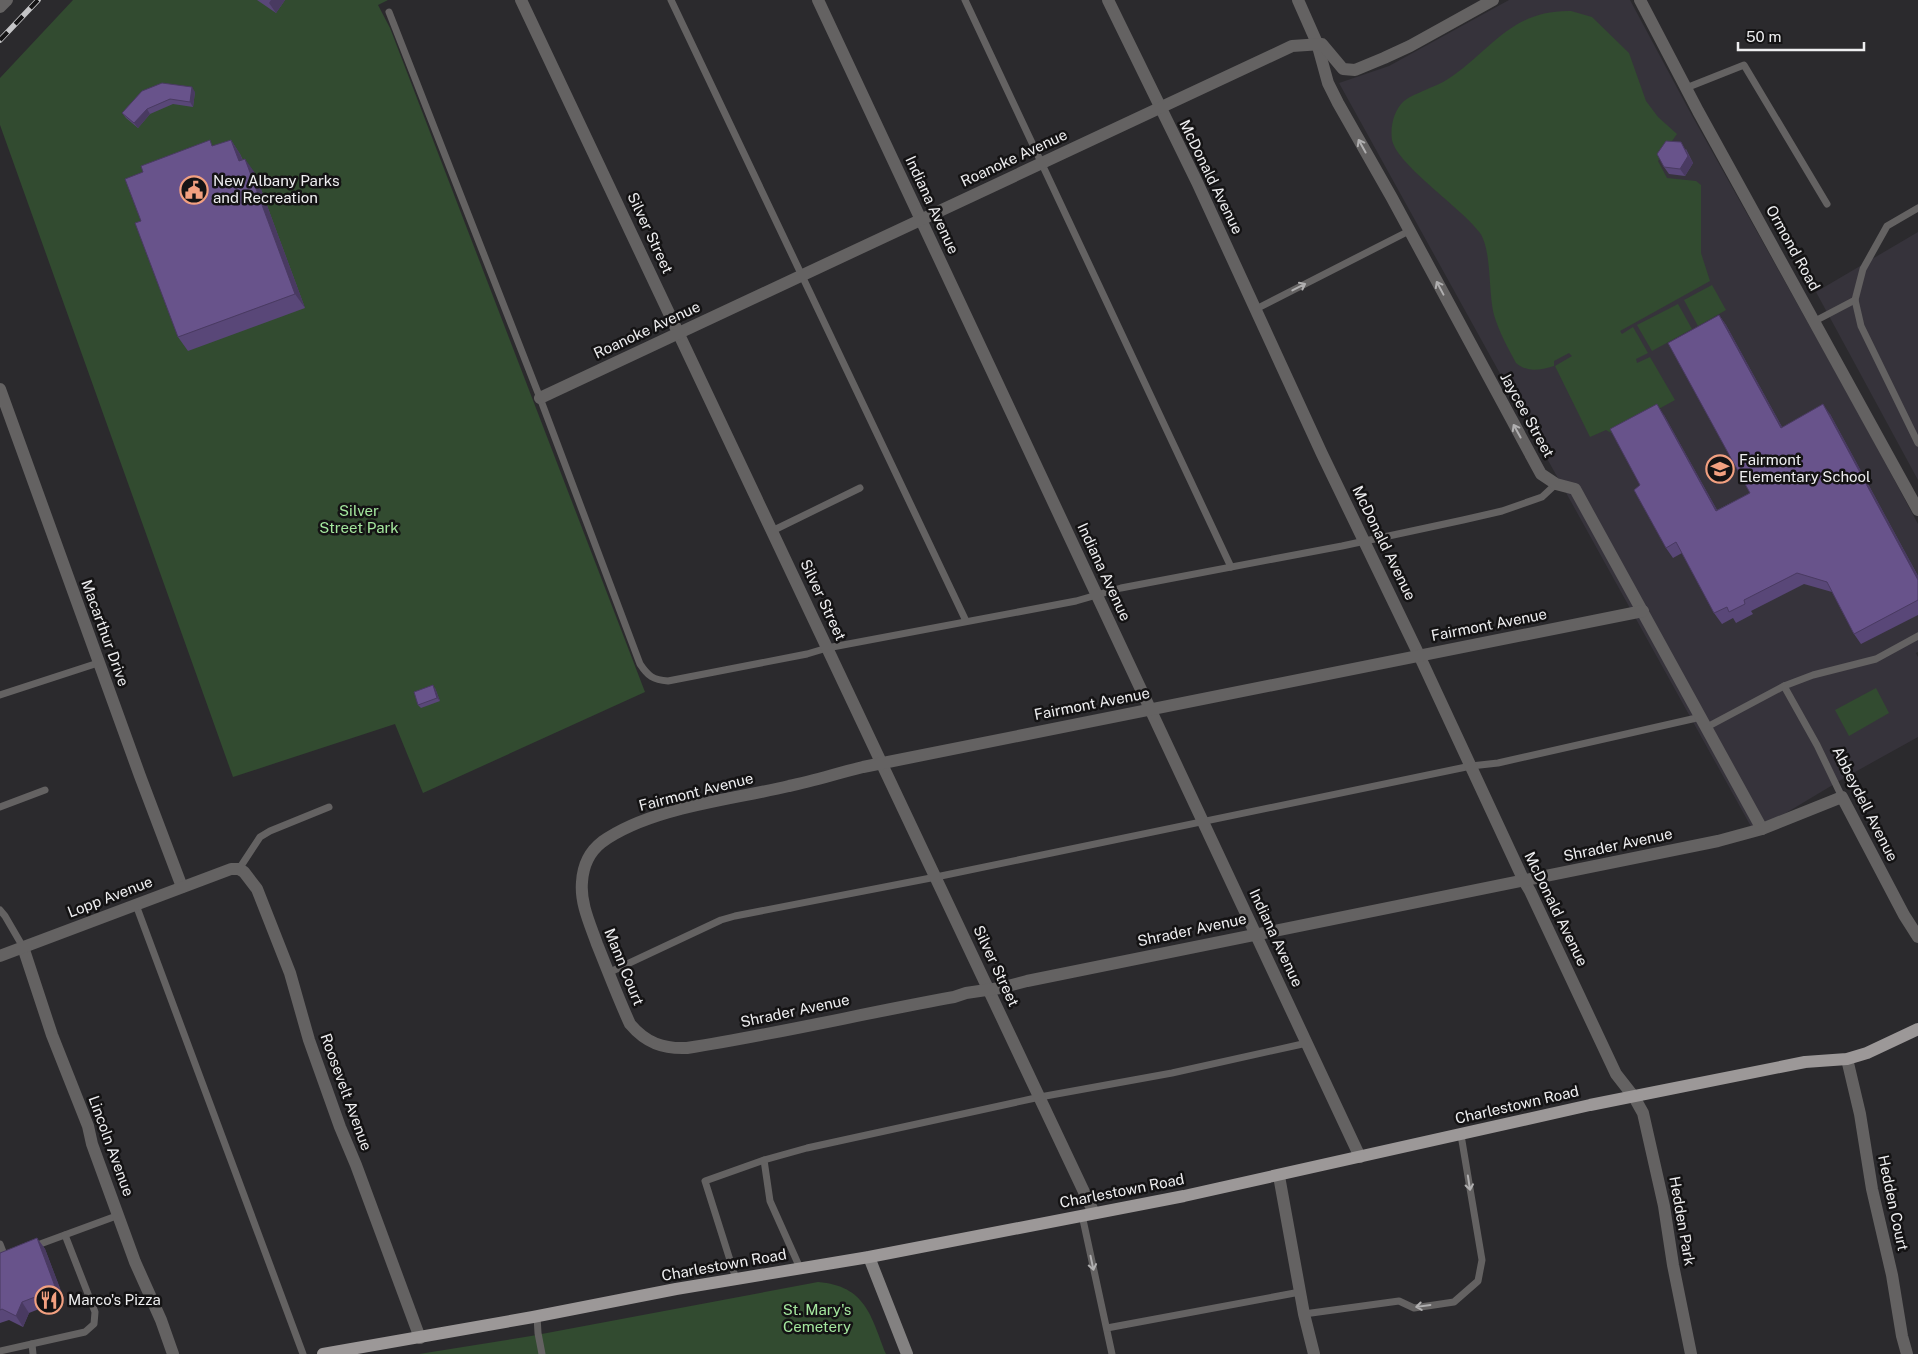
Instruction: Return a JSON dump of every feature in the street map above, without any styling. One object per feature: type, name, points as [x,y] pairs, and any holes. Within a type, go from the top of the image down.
[{"type":"main road","name":"Charlestown Road","points":[[323,1354],[420,1338],[676,1289],[869,1257],[1280,1176],[1590,1105],[1805,1062],[1847,1059],[1867,1053],[1918,1029]]},
{"type":"main road","points":[[869,1257],[906,1354]]},
{"type":"street","points":[[0,7],[7,0]]},
{"type":"street","name":"Silver Street","points":[[521,0],[1040,1097],[1088,1214]]},
{"type":"street","name":"Indiana Avenue","points":[[818,0],[1360,1157]]},
{"type":"street","name":"McDonald Avenue","points":[[1108,0],[1256,309],[1322,454],[1420,656],[1616,1074],[1634,1097]]},
{"type":"street","name":"Jaycee Street","points":[[1298,0],[1317,44],[1332,90],[1541,474],[1556,484],[1575,489],[1762,829]]},
{"type":"street","points":[[1317,44],[1322,44],[1342,69],[1355,70],[1410,46],[1493,0]]},
{"type":"street","name":"Ormond Road","points":[[1640,0],[1686,88],[1918,510]]},
{"type":"street","name":"Roanoke Avenue","points":[[540,398],[1292,46],[1317,44]]},
{"type":"street","name":"Macarthur Drive","points":[[0,389],[98,662],[182,887]]},
{"type":"street","name":"Fairmont Avenue","points":[[581,884],[586,861],[592,851],[602,842],[637,824],[694,806],[790,786],[883,763],[1643,611]]},
{"type":"street","name":"Shrader Avenue","points":[[660,1047],[687,1048],[726,1042],[1718,841],[1762,829],[1842,797]]},
{"type":"street","name":"Abbeydell Avenue","points":[[1842,797],[1904,915],[1918,937]]},
{"type":"street","name":"Lopp Avenue","points":[[0,956],[182,887],[235,869]]},
{"type":"street","name":"Roosevelt Avenue","points":[[235,869],[244,872],[256,889],[290,973],[308,1040],[420,1338]]},
{"type":"street","name":"Mann Court","points":[[581,884],[586,912],[608,973],[630,1024],[638,1034],[660,1047]]},
{"type":"street","name":"Lincoln Avenue","points":[[23,948],[52,1035],[88,1126],[92,1144],[135,1262],[161,1320],[173,1354]]},
{"type":"street","name":"Hedden Court","points":[[1847,1059],[1860,1114],[1872,1189],[1892,1275],[1902,1336],[1907,1354]]},
{"type":"street","name":"Hedden Park","points":[[1634,1097],[1643,1113],[1664,1206],[1673,1265],[1691,1354]]},
{"type":"street","points":[[1280,1176],[1304,1314],[1314,1354]]},
{"type":"lane","points":[[670,0],[966,621]]},
{"type":"lane","points":[[965,0],[1231,567]]},
{"type":"lane","points":[[389,12],[540,398],[640,664],[648,676],[657,680],[668,681],[807,654],[827,648],[1076,601],[1121,588],[1365,541],[1502,511],[1542,497],[1556,484]]},
{"type":"lane","points":[[1686,88],[1744,65],[1827,204]]},
{"type":"lane","points":[[1918,208],[1887,226],[1863,269],[1855,300],[1861,326],[1918,443]]},
{"type":"lane","points":[[1256,309],[1409,231]]},
{"type":"lane","points":[[1815,321],[1855,300]]},
{"type":"lane","points":[[772,531],[860,488]]},
{"type":"lane","points":[[608,973],[721,920],[1471,766],[1507,761],[1704,722],[1813,675],[1876,659],[1918,636]]},
{"type":"lane","points":[[0,695],[98,662]]},
{"type":"lane","name":"Abbeydell Avenue","points":[[1784,686],[1817,745],[1842,797]]},
{"type":"lane","points":[[0,807],[44,790]]},
{"type":"lane","points":[[235,869],[260,837],[270,830],[329,807]]},
{"type":"lane","points":[[136,905],[303,1354]]},
{"type":"lane","points":[[0,910],[23,948]]},
{"type":"lane","points":[[736,1279],[705,1180],[806,1148],[1040,1097],[1172,1073],[1307,1043]]},
{"type":"lane","points":[[1304,1314],[1399,1301],[1414,1308],[1454,1302],[1478,1281],[1482,1260],[1461,1135]]},
{"type":"lane","points":[[764,1160],[770,1201],[800,1268]]},
{"type":"lane","points":[[1088,1214],[1112,1354]]},
{"type":"lane","points":[[22,1251],[119,1215]]},
{"type":"lane","points":[[0,1351],[86,1332],[94,1324],[96,1312],[65,1234]]},
{"type":"lane","points":[[0,1244],[5,1257],[13,1254]]},
{"type":"lane","points":[[1107,1328],[1300,1292]]},
{"type":"lane","points":[[537,1316],[542,1354]]},
{"type":"lane","points":[[32,1344],[33,1354]]},
{"type":"shaded area","name":"Fairmont Elementary School","points":[[1509,0],[1630,0],[1918,524],[1918,652],[1916,653],[1918,657],[1918,737],[1754,832],[1339,83],[1389,66]]},
{"type":"shaded area","points":[[1918,232],[1918,480],[1816,292]]},
{"type":"green space","name":"Silver Street Park","points":[[73,0],[388,0],[378,5],[390,28],[645,692],[423,793],[395,724],[233,777],[0,125],[0,78]]},
{"type":"green space","points":[[1571,11],[1592,17],[1629,53],[1646,101],[1658,117],[1677,134],[1658,161],[1667,178],[1696,181],[1701,185],[1701,253],[1710,281],[1620,331],[1622,334],[1633,327],[1648,353],[1636,359],[1637,363],[1650,357],[1675,400],[1613,434],[1606,430],[1590,437],[1555,366],[1572,356],[1569,353],[1554,361],[1554,366],[1539,369],[1525,368],[1516,363],[1501,334],[1494,315],[1488,261],[1484,241],[1480,233],[1459,211],[1417,174],[1397,150],[1392,140],[1392,124],[1395,114],[1404,101],[1448,79],[1517,24],[1550,12]]},
{"type":"green space","points":[[1712,285],[1726,310],[1698,326],[1684,300]]},
{"type":"green space","points":[[1678,304],[1692,329],[1652,351],[1637,325]]},
{"type":"green space","points":[[1876,688],[1889,713],[1849,736],[1835,710]]},
{"type":"green space","name":"St. Mary's Cemetery","points":[[818,1282],[847,1290],[857,1297],[871,1316],[886,1354],[419,1354],[531,1336]]},
{"type":"building","points":[[162,83],[192,87],[190,102],[170,99],[147,109],[134,123],[122,113],[142,91]]},
{"type":"building","points":[[210,140],[212,146],[231,140],[239,161],[245,159],[295,294],[178,337],[135,223],[141,221],[125,179],[143,172],[141,166]]},
{"type":"building","points":[[1666,141],[1681,142],[1688,156],[1680,169],[1664,167],[1657,154]]},
{"type":"building","name":"Fairmont Elementary School","points":[[1719,315],[1781,428],[1823,404],[1918,580],[1918,600],[1854,634],[1827,582],[1797,573],[1744,600],[1745,604],[1729,612],[1727,607],[1714,613],[1676,542],[1666,548],[1634,490],[1640,485],[1610,429],[1657,404],[1716,511],[1750,493],[1668,343]]},
{"type":"building","points":[[433,685],[437,698],[418,705],[414,692]]},
{"type":"building","points":[[37,1238],[56,1289],[22,1302],[16,1316],[2,1309],[0,1310],[0,1253]]},
{"type":"railway","points":[[0,40],[38,0]]},
{"type":"place","name":"New Albany Parks and Recreation","points":[[194,190]]},
{"type":"place","name":"Fairmont Elementary School","points":[[1720,469]]},
{"type":"place","name":"Marco's Pizza","points":[[49,1300]]}]
